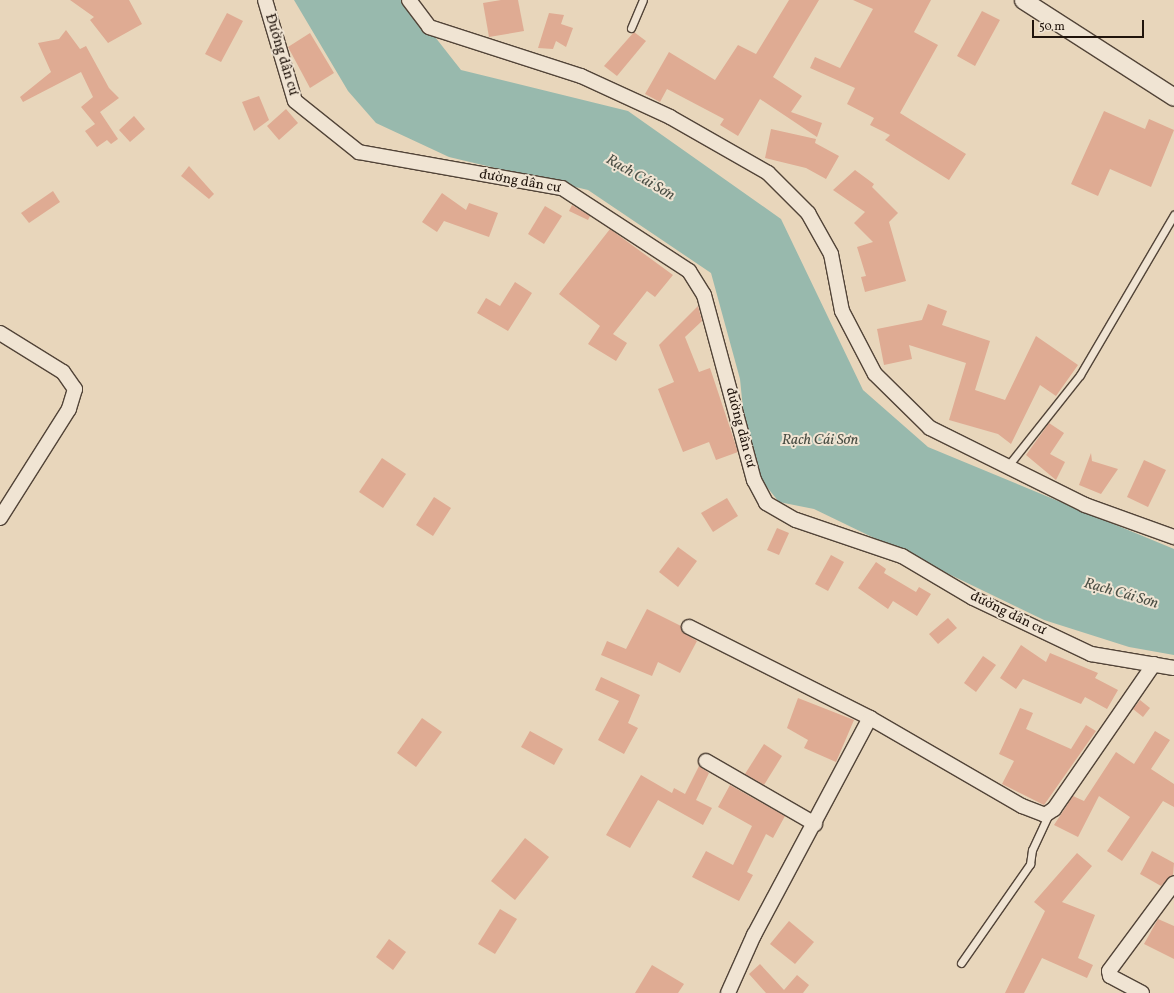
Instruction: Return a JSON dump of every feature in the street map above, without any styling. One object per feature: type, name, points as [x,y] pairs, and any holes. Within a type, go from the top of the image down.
[{"type":"street","name":"Đường dân cư","points":[[265,0],[295,101],[359,152]]},
{"type":"street","points":[[409,0],[429,27],[581,76],[670,117],[768,173],[808,213],[831,254],[842,311],[875,374],[930,428],[1085,505],[1174,537]]},
{"type":"street","points":[[1029,1],[1174,97]]},
{"type":"street","name":"đường dân cư","points":[[359,152],[562,188],[628,229],[689,272],[704,295],[754,480],[766,503],[796,520],[902,556],[973,598],[1091,654],[1174,668]]},
{"type":"street","points":[[0,334],[63,372],[75,388],[69,409],[0,518]]},
{"type":"street","points":[[689,627],[870,718],[1022,806],[1048,815],[1154,664]]},
{"type":"street","points":[[728,993],[754,935],[815,824],[870,718]]},
{"type":"street","points":[[706,760],[815,824]]},
{"type":"street","points":[[1142,993],[1110,976],[1109,971],[1174,883]]},
{"type":"lane","points":[[631,28],[643,0]]},
{"type":"lane","points":[[1007,466],[1080,375],[1174,215]]},
{"type":"lane","points":[[961,963],[1030,864],[1032,850],[1048,815]]},
{"type":"water","name":"Rạch Cái Sơn","points":[[294,0],[406,0],[461,70],[628,111],[781,219],[863,390],[928,447],[1174,549],[1174,655],[1129,647],[1044,620],[814,509],[779,502],[758,476],[743,409],[740,379],[711,273],[588,190],[449,157],[376,123],[348,91]]},
{"type":"building","points":[[70,0],[129,0],[142,24],[108,43],[90,20],[94,17]]},
{"type":"building","points":[[501,0],[518,0],[524,31],[489,37],[483,3]]},
{"type":"building","points":[[789,0],[819,0],[773,77],[802,96],[791,112],[822,123],[817,137],[760,99],[738,136],[720,125],[724,119],[667,89],[660,102],[645,94],[669,52],[715,80],[738,45],[756,54]]},
{"type":"building","points":[[853,0],[931,0],[914,32],[938,45],[900,113],[966,154],[949,180],[885,140],[890,135],[870,125],[874,118],[847,104],[855,88],[810,68],[815,57],[840,68],[873,9]]},
{"type":"building","points":[[982,11],[1000,20],[975,66],[957,56]]},
{"type":"building","points":[[227,13],[243,21],[221,62],[205,54]]},
{"type":"building","points":[[549,13],[564,15],[561,24],[573,28],[566,47],[556,41],[553,49],[538,48]]},
{"type":"building","points":[[66,30],[80,49],[86,46],[109,88],[119,98],[100,112],[118,139],[111,144],[107,140],[97,147],[85,131],[95,124],[81,107],[93,97],[81,72],[23,102],[20,97],[51,72],[38,43],[59,39]]},
{"type":"building","points":[[634,32],[646,41],[617,76],[604,66]]},
{"type":"building","points":[[310,33],[334,73],[310,88],[288,47]]},
{"type":"building","points":[[259,96],[269,120],[254,131],[242,102]]},
{"type":"building","points":[[286,109],[298,123],[279,140],[267,126]]},
{"type":"building","points":[[1104,111],[1145,129],[1149,119],[1174,130],[1151,187],[1110,169],[1098,196],[1071,184]]},
{"type":"building","points":[[134,116],[145,129],[130,142],[119,130]]},
{"type":"building","points":[[771,129],[816,139],[815,143],[839,156],[826,179],[806,168],[765,158]]},
{"type":"building","points":[[189,166],[214,194],[209,199],[181,176]]},
{"type":"building","points":[[855,170],[874,184],[872,187],[898,213],[889,222],[906,281],[865,292],[861,277],[866,276],[857,247],[873,242],[854,223],[865,212],[833,190]]},
{"type":"building","points":[[53,191],[60,202],[29,223],[21,213]]},
{"type":"building","points":[[442,193],[466,210],[469,203],[498,213],[489,237],[444,221],[437,232],[422,222]]},
{"type":"building","points":[[572,205],[590,216],[588,220],[569,211]]},
{"type":"building","points":[[545,206],[562,216],[544,244],[528,234]]},
{"type":"building","points":[[610,229],[673,275],[655,297],[647,291],[613,334],[627,343],[616,361],[588,344],[600,326],[559,294]]},
{"type":"building","points":[[515,282],[532,293],[508,331],[477,313],[486,298],[500,306]]},
{"type":"building","points":[[928,304],[947,311],[942,325],[990,341],[975,390],[1005,400],[1036,336],[1078,365],[1056,396],[1040,385],[1011,444],[998,434],[949,420],[966,363],[909,345],[912,359],[884,365],[877,329],[922,320]]},
{"type":"building","points":[[698,306],[702,321],[685,337],[699,372],[710,368],[738,452],[716,460],[709,442],[683,452],[658,389],[674,382],[659,345]]},
{"type":"building","points":[[1049,423],[1064,433],[1050,454],[1065,462],[1056,480],[1026,455]]},
{"type":"building","points":[[1091,453],[1092,461],[1118,469],[1101,494],[1079,485]]},
{"type":"building","points":[[382,458],[406,474],[383,508],[359,492]]},
{"type":"building","points":[[1144,460],[1166,470],[1148,507],[1127,497]]},
{"type":"building","points":[[434,497],[451,508],[433,536],[416,525]]},
{"type":"building","points":[[727,498],[738,516],[713,532],[701,513]]},
{"type":"building","points":[[777,528],[789,533],[779,555],[767,550]]},
{"type":"building","points":[[678,547],[697,561],[678,587],[659,572]]},
{"type":"building","points":[[831,555],[844,562],[828,591],[815,584]]},
{"type":"building","points":[[876,562],[886,569],[884,573],[916,592],[919,587],[931,594],[917,616],[893,601],[888,609],[858,588]]},
{"type":"building","points":[[647,609],[681,626],[682,632],[697,641],[680,673],[658,662],[652,676],[601,655],[607,641],[626,649]]},
{"type":"building","points":[[948,618],[957,628],[938,644],[929,634]]},
{"type":"building","points":[[1021,645],[1046,662],[1050,653],[1098,673],[1095,678],[1118,690],[1107,709],[1085,697],[1081,704],[1023,679],[1016,689],[1000,678]]},
{"type":"building","points":[[983,656],[996,665],[976,692],[964,683]]},
{"type":"building","points":[[601,677],[640,695],[628,723],[638,728],[624,754],[598,740],[619,701],[595,690]]},
{"type":"building","points":[[798,698],[854,720],[836,762],[804,748],[808,740],[787,728]]},
{"type":"building","points":[[1140,700],[1150,708],[1143,717],[1133,709]]},
{"type":"building","points":[[1020,708],[1033,713],[1026,729],[1071,749],[1086,725],[1096,731],[1044,805],[1002,784],[1014,761],[999,754]]},
{"type":"building","points":[[422,718],[442,732],[416,767],[397,753]]},
{"type":"building","points":[[530,731],[563,749],[554,765],[521,747]]},
{"type":"building","points":[[1155,731],[1170,740],[1151,769],[1174,784],[1174,807],[1163,801],[1122,861],[1107,851],[1130,817],[1099,796],[1078,837],[1054,825],[1073,796],[1084,801],[1116,752],[1134,764]]},
{"type":"building","points":[[764,744],[782,756],[764,785],[745,774]]},
{"type":"building","points":[[699,766],[709,773],[696,800],[712,808],[703,825],[658,800],[630,848],[606,835],[641,775],[672,793],[674,788],[685,794]]},
{"type":"building","points":[[730,785],[785,816],[773,838],[766,834],[747,872],[753,875],[739,901],[692,877],[706,851],[733,865],[752,826],[718,807]]},
{"type":"building","points":[[525,838],[549,857],[515,900],[491,881]]},
{"type":"building","points":[[1152,851],[1174,863],[1173,875],[1161,886],[1140,874]]},
{"type":"building","points":[[1077,853],[1092,866],[1062,902],[1095,915],[1078,958],[1093,965],[1087,978],[1042,958],[1024,993],[1005,993],[1045,911],[1034,902]]},
{"type":"building","points":[[500,909],[517,919],[495,954],[478,944]]},
{"type":"building","points":[[1158,919],[1174,926],[1174,959],[1144,944]]},
{"type":"building","points":[[789,921],[814,942],[795,964],[770,944]]},
{"type":"building","points":[[389,939],[406,952],[393,970],[376,957]]},
{"type":"building","points":[[760,964],[784,990],[797,975],[809,985],[803,993],[766,993],[749,974]]},
{"type":"building","points":[[652,965],[684,984],[678,993],[635,993]]}]
